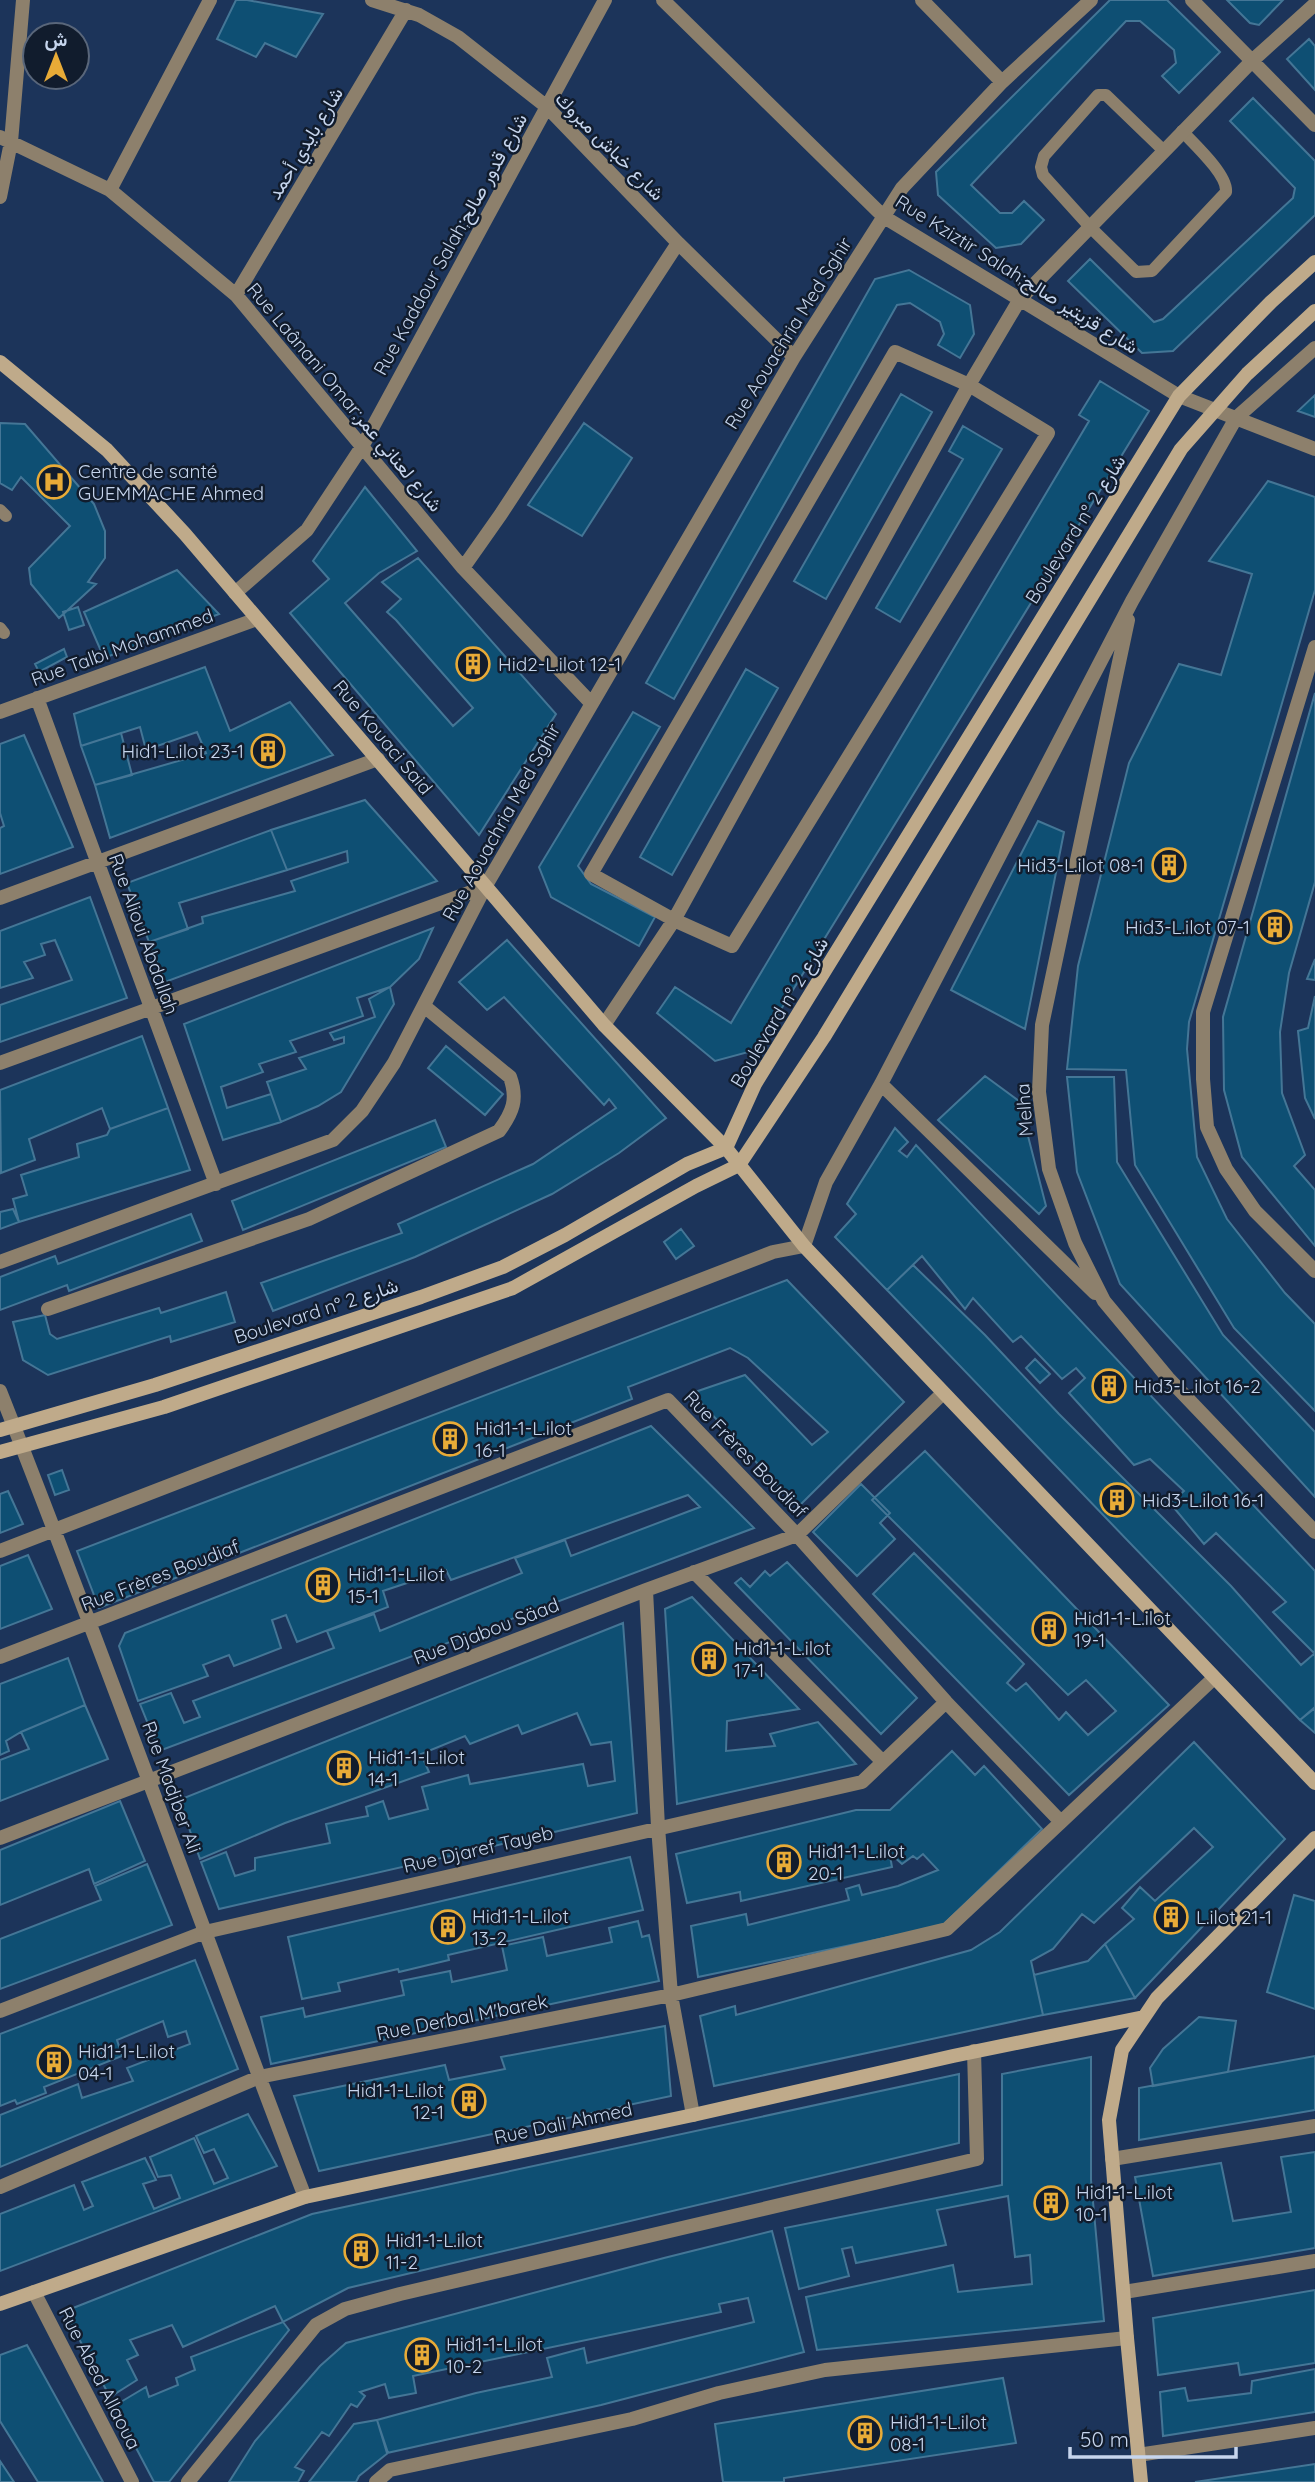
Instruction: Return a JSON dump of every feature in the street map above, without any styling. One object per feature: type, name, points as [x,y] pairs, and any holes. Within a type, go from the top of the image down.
[{"type":"street","points":[[0,197],[23,0]]},
{"type":"street","points":[[110,190],[209,0]]},
{"type":"street","name":"شارع خباش مبروك","points":[[372,0],[407,10],[458,37],[547,107],[678,243],[794,357]]},
{"type":"street","name":"Rue Kaddour Salah;شارع قدور صالح","points":[[235,593],[307,530],[363,445],[605,0]]},
{"type":"street","name":"Rue Kziztir Salah;شارع قزيتير صالح","points":[[663,0],[884,216],[1179,396],[1315,449]]},
{"type":"street","points":[[922,0],[1002,82]]},
{"type":"street","name":"Rue Aouachria Med Sghir","points":[[0,1262],[333,1140],[369,1102],[394,1063],[485,887],[591,703],[794,357],[902,188],[1002,82],[1091,0]]},
{"type":"street","points":[[1192,0],[1315,125]]},
{"type":"street","points":[[604,1025],[674,920],[969,384],[1020,299],[1253,60],[1315,4]]},
{"type":"street","name":"شارع بايدي أحمد","points":[[236,295],[407,10]]},
{"type":"street","name":"Rue Laânani Omar;شارع لعناني عمر","points":[[6,139],[110,190],[236,295],[463,568],[591,703]]},
{"type":"street","points":[[463,568],[678,243]]},
{"type":"street","name":"Boulevard n° شارع 2","points":[[7,1428],[155,1385],[503,1267],[565,1235],[687,1164],[726,1148],[755,1084],[1179,396],[1271,302],[1315,262]]},
{"type":"street","points":[[0,1452],[164,1407],[513,1288],[696,1185],[739,1166],[824,1037],[1181,449],[1247,374],[1315,311]]},
{"type":"street","points":[[0,1551],[773,1252],[804,1246],[826,1182],[881,1084],[1132,601],[1236,418],[1315,348]]},
{"type":"street","points":[[895,352],[969,384],[1048,433],[732,946],[674,920],[591,874],[895,352]]},
{"type":"street","name":"Rue Kouaci Said","points":[[0,362],[107,450],[257,618],[604,1025],[726,1148],[804,1246],[1315,1783]]},
{"type":"street","name":"Melha","points":[[1132,601],[1042,1025],[1039,1092],[1049,1169],[1074,1243],[1104,1301],[1168,1378],[1315,1532]]},
{"type":"street","name":"Rue Talbi Mohammed","points":[[0,712],[257,618]]},
{"type":"street","points":[[1315,647],[1203,1012],[1203,1079],[1207,1127],[1226,1169],[1255,1211],[1315,1271]]},
{"type":"street","name":"Rue Alioui Abdallah","points":[[37,698],[216,1184]]},
{"type":"street","points":[[0,898],[378,760]]},
{"type":"street","points":[[0,1063],[485,887]]},
{"type":"street","points":[[48,1309],[309,1219],[499,1131],[513,1106],[515,1091],[510,1077],[424,1006]]},
{"type":"street","points":[[881,1084],[1104,1301]]},
{"type":"street","name":"Rue Madjber Ali","points":[[0,1391],[7,1428],[22,1444],[304,2197]]},
{"type":"street","name":"Rue Djabou Säad","points":[[0,1838],[646,1590],[797,1535],[942,1394]]},
{"type":"street","name":"Rue Frères Boudiaf","points":[[0,1657],[668,1400],[797,1535],[946,1702],[1061,1822]]},
{"type":"street","points":[[694,1572],[883,1762]]},
{"type":"street","points":[[646,1590],[658,1827],[671,1995],[693,2115]]},
{"type":"street","points":[[1061,1822],[1214,1678]]},
{"type":"street","name":"Rue Djaref Tayeb","points":[[0,2011],[205,1932],[862,1782],[946,1702]]},
{"type":"street","name":"Rue Derbal M'barek","points":[[0,2187],[259,2077],[671,1995],[947,1929],[1061,1822]]},
{"type":"street","points":[[1141,2482],[1126,2338],[1109,2120],[1122,2050],[1157,1998],[1315,1838]]},
{"type":"street","name":"Rue Dali Ahmed","points":[[0,2304],[304,2197],[693,2115],[974,2051],[1144,2017]]},
{"type":"street","points":[[188,2482],[316,2325],[345,2309],[976,2159],[974,2051]]},
{"type":"street","points":[[1111,2159],[1315,2126]]},
{"type":"street","points":[[1124,2292],[1315,2261]]},
{"type":"street","name":"Rue Abed Allaoua","points":[[33,2292],[132,2482]]},
{"type":"street","points":[[376,2482],[390,2470],[632,2418],[719,2393],[825,2370],[1126,2338]]},
{"type":"street","points":[[1138,2455],[1315,2428]]},
{"type":"lane","points":[[1164,150],[1106,94],[1098,95],[1044,156],[1041,166],[1043,175],[1136,272],[1152,271],[1226,192],[1227,186],[1221,175],[1182,131]]},
{"type":"building","points":[[236,0],[323,14],[296,57],[265,43],[256,57],[217,39]]},
{"type":"building","points":[[1110,0],[1167,0],[1220,52],[1179,93],[1162,76],[1176,63],[1174,50],[1140,21],[1126,21],[971,185],[1000,213],[1012,213],[1024,201],[1044,220],[1021,244],[996,248],[938,195],[936,172]]},
{"type":"building","points":[[1227,0],[1283,0],[1259,25],[1250,23]]},
{"type":"building","points":[[1309,39],[1315,46],[1315,90],[1287,59]]},
{"type":"building","points":[[1253,98],[1315,161],[1315,215],[1173,351],[1142,353],[1068,281],[1090,259],[1154,322],[1163,319],[1293,198],[1295,188],[1230,121]]},
{"type":"building","points":[[909,270],[970,305],[974,334],[960,358],[938,345],[944,334],[940,322],[910,303],[897,305],[674,699],[646,683],[875,279]]},
{"type":"building","points":[[1100,381],[1149,411],[756,1050],[715,1061],[657,1013],[675,987],[731,1023],[1089,421],[1079,415]]},
{"type":"building","points":[[901,394],[932,412],[826,599],[794,581]]},
{"type":"building","points":[[1315,395],[1315,417],[1298,411]]},
{"type":"building","points":[[0,423],[25,424],[94,504],[105,531],[105,558],[88,582],[96,584],[59,618],[31,584],[29,568],[70,526],[21,477],[12,490],[0,483]]},
{"type":"building","points":[[584,423],[632,458],[582,536],[528,505]]},
{"type":"building","points":[[963,426],[1002,449],[900,622],[876,608],[963,459],[949,451]]},
{"type":"building","name":"Hid3-L.ilot 08-1","points":[[1268,481],[1315,497],[1315,590],[1189,1022],[1187,1049],[1197,1157],[1227,1219],[1285,1293],[1315,1324],[1315,1411],[1234,1328],[1135,1165],[1126,1070],[1067,1069],[1078,966],[1129,763],[1179,664],[1221,675],[1252,574],[1209,561]]},
{"type":"building","name":"Hid2-L.ilot 12-1","points":[[365,487],[417,551],[379,573],[345,603],[453,726],[473,708],[387,612],[401,599],[382,582],[418,558],[556,714],[479,835],[290,613],[329,579],[313,561]]},
{"type":"building","points":[[177,570],[219,614],[104,658],[84,612]]},
{"type":"building","points":[[78,607],[84,625],[69,630],[63,612]]},
{"type":"building","points":[[64,649],[67,657],[39,672],[35,664]]},
{"type":"building","name":"Hid1-L.ilot 23-1","points":[[205,667],[230,731],[290,702],[333,755],[110,838],[95,785],[206,753],[197,732],[146,750],[140,727],[81,746],[74,714]]},
{"type":"building","points":[[746,669],[778,688],[672,875],[640,857]]},
{"type":"building","name":"Hid3-L.ilot 07-1","points":[[1315,693],[1315,882],[1289,973],[1280,1032],[1282,1093],[1305,1155],[1294,1166],[1315,1190],[1315,1246],[1242,1157],[1224,1090],[1223,1017]]},
{"type":"building","points":[[633,712],[660,727],[578,866],[591,884],[655,917],[639,946],[551,897],[539,867]]},
{"type":"building","points":[[121,733],[132,775],[95,785],[81,746]]},
{"type":"building","points":[[24,735],[73,847],[0,874],[0,828],[4,826],[0,813],[0,744]]},
{"type":"building","points":[[365,800],[437,881],[165,982],[149,942],[203,923],[202,917],[295,891],[291,881],[348,862],[347,851],[287,870],[271,830]]},
{"type":"building","points":[[1038,821],[1064,832],[1025,1029],[951,990]]},
{"type":"building","points":[[271,830],[287,870],[179,903],[188,929],[149,942],[127,883]]},
{"type":"building","points":[[90,897],[127,998],[0,1042],[0,1005],[72,980],[55,940],[41,944],[45,955],[24,962],[33,978],[0,988],[0,931]]},
{"type":"building","points":[[433,928],[419,959],[390,987],[357,998],[363,1016],[290,1041],[296,1052],[259,1064],[263,1072],[221,1087],[227,1108],[271,1094],[281,1122],[223,1140],[184,1024]]},
{"type":"building","points":[[507,940],[666,1118],[619,1153],[552,1194],[415,1257],[273,1311],[261,1283],[402,1233],[398,1224],[533,1164],[616,1108],[609,1099],[604,1105],[504,997],[487,1010],[459,982]]},
{"type":"building","points":[[1315,959],[1315,980],[1307,979]]},
{"type":"building","points":[[390,987],[394,1004],[341,1092],[318,1106],[281,1122],[267,1082],[306,1069],[299,1058],[344,1043],[344,1037],[334,1040],[330,1033],[375,1017],[369,999]]},
{"type":"building","points":[[1315,996],[1315,1119],[1305,1098],[1298,1031],[1308,1028]]},
{"type":"building","points":[[142,1036],[168,1108],[110,1129],[102,1108],[29,1139],[35,1160],[1,1173],[0,1090]]},
{"type":"building","points":[[446,1046],[503,1094],[485,1115],[428,1068]]},
{"type":"building","points":[[985,1076],[1019,1101],[1046,1206],[1039,1214],[938,1120]]},
{"type":"building","points":[[1067,1077],[1114,1077],[1117,1162],[1223,1335],[1315,1432],[1315,1497],[1120,1284],[1077,1172]]},
{"type":"building","points":[[168,1108],[190,1170],[19,1222],[13,1199],[27,1195],[21,1175],[79,1157],[77,1144],[107,1135],[110,1129]]},
{"type":"building","points":[[435,1120],[446,1147],[243,1230],[232,1201]]},
{"type":"building","name":"Hid3-L.ilot 16-2","points":[[895,1128],[908,1142],[899,1151],[907,1157],[916,1145],[1315,1571],[1315,1651],[1273,1612],[1286,1602],[1216,1533],[1204,1544],[1170,1503],[1184,1491],[1150,1459],[1134,1465],[1069,1393],[1085,1378],[1076,1368],[1062,1379],[1021,1336],[1013,1342],[973,1298],[965,1309],[922,1256],[887,1290],[835,1237],[856,1214],[847,1204]]},
{"type":"building","points":[[13,1209],[19,1222],[0,1229],[0,1212]]},
{"type":"building","points":[[191,1214],[202,1241],[69,1291],[67,1285],[0,1310],[0,1277],[55,1256],[58,1264]]},
{"type":"building","points":[[681,1229],[694,1246],[676,1259],[664,1242]]},
{"type":"building","name":"Hid3-L.ilot 16-1","points":[[913,1265],[1231,1586],[1301,1665],[1315,1653],[1315,1707],[1300,1720],[887,1290]]},
{"type":"building","name":"Hid1-1-L.ilot 16-1","points":[[787,1280],[904,1402],[798,1507],[692,1393],[745,1375],[812,1445],[828,1432],[748,1358],[730,1348],[628,1387],[632,1399],[99,1608],[77,1551]]},
{"type":"building","points":[[226,1292],[235,1322],[171,1342],[170,1336],[48,1375],[23,1360],[13,1322],[45,1315],[50,1334],[57,1339],[159,1308],[161,1313]]},
{"type":"building","points":[[1035,1359],[1050,1374],[1040,1383],[1026,1368]]},
{"type":"building","name":"Hid1-1-L.ilot 15-1","points":[[651,1426],[754,1528],[159,1751],[140,1704],[171,1693],[184,1723],[200,1717],[193,1701],[334,1648],[327,1631],[374,1614],[380,1631],[522,1573],[515,1558],[565,1540],[571,1556],[700,1507],[688,1495],[451,1580],[446,1570],[383,1591],[388,1607],[297,1642],[286,1615],[272,1620],[281,1648],[234,1666],[229,1655],[203,1665],[208,1676],[138,1701],[119,1646],[125,1633]]},
{"type":"building","name":"Hid1-1-L.ilot 19-1","points":[[925,1451],[1169,1705],[1069,1795],[873,1594],[914,1553],[1024,1664],[1007,1683],[1016,1691],[1026,1683],[1059,1720],[1066,1712],[1088,1735],[1116,1711],[1086,1680],[1068,1695],[872,1500]]},
{"type":"building","points":[[62,1470],[69,1490],[55,1495],[48,1475]]},
{"type":"building","points":[[861,1484],[890,1513],[880,1523],[895,1539],[857,1576],[813,1532]]},
{"type":"building","points":[[8,1491],[23,1524],[0,1533],[0,1494]]},
{"type":"building","points":[[28,1555],[52,1609],[0,1629],[0,1566]]},
{"type":"building","points":[[787,1562],[917,1698],[881,1734],[735,1583],[741,1578],[750,1587],[765,1571],[770,1576]]},
{"type":"building","name":"Hid1-1-L.ilot 17-1","points":[[692,1597],[799,1709],[727,1721],[726,1751],[775,1746],[770,1734],[818,1722],[856,1764],[677,1804],[665,1609]]},
{"type":"building","name":"Hid1-1-L.ilot 14-1","points":[[623,1623],[637,1813],[219,1909],[201,1862],[226,1852],[235,1876],[255,1870],[255,1858],[330,1843],[326,1824],[368,1816],[366,1807],[383,1801],[389,1819],[428,1809],[422,1787],[468,1775],[470,1784],[583,1764],[588,1786],[615,1781],[611,1742],[591,1745],[577,1713],[522,1734],[518,1725],[470,1744],[465,1736],[421,1754],[429,1772],[285,1823],[200,1859],[179,1800]]},
{"type":"building","points":[[68,1658],[85,1705],[21,1732],[6,1741],[9,1751],[0,1755],[0,1684]]},
{"type":"building","points":[[85,1705],[108,1759],[0,1801],[0,1760],[29,1749],[21,1732]]},
{"type":"building","points":[[1315,1708],[1315,1733],[1300,1720]]},
{"type":"building","name":"L.ilot 21-1","points":[[1194,1742],[1285,1839],[1135,1998],[1105,1944],[1134,1919],[1122,1908],[1140,1887],[1155,1901],[1213,1847],[1194,1828],[1094,1923],[1082,1914],[1053,1949],[1031,1961],[1043,2015],[714,2086],[700,2016],[735,2006],[736,2015],[971,1950],[1000,1932]]},
{"type":"building","name":"Hid1-1-L.ilot 20-1","points":[[952,1751],[975,1775],[984,1766],[1042,1829],[942,1926],[698,1977],[691,1926],[746,1914],[748,1925],[849,1900],[846,1889],[859,1885],[862,1895],[898,1886],[938,1870],[923,1854],[917,1859],[913,1856],[902,1864],[892,1855],[892,1867],[741,1901],[740,1892],[687,1903],[676,1854],[856,1810],[890,1810]]},
{"type":"building","points":[[120,1801],[145,1861],[94,1884],[89,1869],[0,1905],[0,1850]]},
{"type":"building","name":"Hid1-1-L.ilot 13-2","points":[[630,1857],[643,1910],[448,1955],[449,1960],[399,1972],[398,1969],[338,1983],[340,1991],[302,1999],[288,1937]]},
{"type":"building","points":[[147,1864],[172,1925],[0,1989],[0,1939],[101,1900],[95,1886]]},
{"type":"building","points":[[1294,1895],[1315,1901],[1315,2009],[1267,1992]]},
{"type":"building","points":[[638,1921],[642,1937],[649,1935],[659,1981],[271,2064],[261,2017],[303,2008],[305,2017],[404,1995],[401,1981],[450,1971],[452,1982],[507,1970],[502,1946],[543,1937],[547,1956],[612,1942],[609,1928]]},
{"type":"building","points":[[1105,1944],[1135,1998],[1043,2015],[1034,1975],[1088,1961]]},
{"type":"building","name":"Hid1-1-L.ilot 04-1","points":[[195,1960],[238,2069],[0,2167],[0,2115],[78,2084],[82,2098],[133,2081],[127,2068],[190,2044],[186,2031],[168,2037],[163,2021],[117,2040],[122,2056],[44,2087],[46,2093],[17,2104],[15,2100],[0,2106],[0,2034]]},
{"type":"building","points":[[1199,2017],[1236,2021],[1228,2072],[1153,2086],[1150,2068],[1163,2049]]},
{"type":"building","name":"Hid1-1-L.ilot 12-1","points":[[665,2026],[671,2096],[319,2171],[294,2096],[445,2065],[449,2080],[505,2069],[501,2057]]},
{"type":"building","points":[[1315,2056],[1315,2110],[1139,2140],[1139,2088]]},
{"type":"building","name":"Hid1-1-L.ilot 10-1","points":[[1091,2057],[1091,2180],[1104,2321],[817,2350],[806,2297],[953,2265],[958,2292],[1032,2284],[1030,2255],[1015,2257],[1008,2196],[937,2210],[946,2245],[856,2263],[852,2247],[842,2249],[849,2276],[799,2289],[785,2228],[1002,2185],[1002,2074]]},
{"type":"building","name":"Hid1-1-L.ilot 11-2","points":[[959,2074],[959,2143],[348,2288],[283,2322],[275,2306],[183,2347],[172,2325],[130,2340],[138,2355],[127,2360],[137,2380],[110,2397],[70,2322],[68,2310],[312,2214]]},
{"type":"building","points":[[248,2114],[277,2166],[0,2271],[0,2214],[74,2185],[84,2210],[93,2206],[82,2182],[145,2158],[156,2180],[143,2184],[154,2209],[180,2198],[171,2175],[158,2177],[150,2157],[194,2138],[214,2184],[228,2178],[214,2149],[204,2153],[196,2136]]},
{"type":"building","points":[[1315,2152],[1315,2248],[1153,2276],[1135,2177],[1221,2163],[1233,2221],[1291,2212],[1281,2157]]},
{"type":"building","name":"Hid1-1-L.ilot 10-2","points":[[772,2231],[804,2352],[601,2405],[387,2453],[377,2420],[476,2393],[552,2377],[547,2358],[584,2348],[587,2363],[754,2322],[748,2298],[719,2304],[721,2312],[413,2376],[416,2393],[389,2398],[385,2384],[360,2392],[365,2396],[357,2407],[351,2404],[329,2436],[322,2432],[295,2467],[304,2471],[298,2482],[229,2482],[255,2441],[320,2366],[346,2343]]},
{"type":"building","points":[[1315,2290],[1315,2363],[1240,2375],[1238,2363],[1158,2375],[1153,2318]]},
{"type":"building","points":[[283,2322],[289,2330],[169,2482],[154,2482],[114,2406],[146,2387],[149,2397],[178,2385],[176,2378],[195,2370],[191,2357]]},
{"type":"building","points":[[27,2345],[103,2482],[38,2482],[0,2421],[0,2355]]},
{"type":"building","points":[[1315,2369],[1315,2412],[1163,2436],[1160,2392],[1185,2388],[1188,2401],[1251,2393],[1252,2381]]},
{"type":"building","name":"Hid1-1-L.ilot 08-1","points":[[1003,2378],[1016,2443],[784,2478],[784,2482],[723,2482],[715,2424]]},
{"type":"building","points":[[377,2420],[388,2453],[359,2476],[356,2482],[309,2482],[354,2424]]},
{"type":"building","points":[[0,2461],[14,2482],[0,2482]]},
{"type":"building","points":[[1315,2464],[1315,2482],[1195,2482]]},
{"type":"place","name":"Centre de santé GUEMMACHE Ahmed","points":[[54,482]]},
{"type":"place","name":"Hid2-L.ilot 12-1","points":[[473,664]]},
{"type":"place","name":"Hid1-L.ilot 23-1","points":[[268,751]]},
{"type":"place","name":"Hid3-L.ilot 08-1","points":[[1169,865]]},
{"type":"place","name":"Hid3-L.ilot 07-1","points":[[1275,927]]},
{"type":"place","name":"Hid3-L.ilot 16-2","points":[[1109,1386]]},
{"type":"place","name":"Hid1-1-L.ilot 16-1","points":[[450,1439]]},
{"type":"place","name":"Hid3-L.ilot 16-1","points":[[1117,1500]]},
{"type":"place","name":"Hid1-1-L.ilot 15-1","points":[[323,1585]]},
{"type":"place","name":"Hid1-1-L.ilot 19-1","points":[[1049,1629]]},
{"type":"place","name":"Hid1-1-L.ilot 17-1","points":[[709,1659]]},
{"type":"place","name":"Hid1-1-L.ilot 14-1","points":[[344,1768]]},
{"type":"place","name":"Hid1-1-L.ilot 20-1","points":[[784,1862]]},
{"type":"place","name":"L.ilot 21-1","points":[[1171,1917]]},
{"type":"place","name":"Hid1-1-L.ilot 13-2","points":[[448,1927]]},
{"type":"place","name":"Hid1-1-L.ilot 04-1","points":[[54,2062]]},
{"type":"place","name":"Hid1-1-L.ilot 12-1","points":[[469,2101]]},
{"type":"place","name":"Hid1-1-L.ilot 10-1","points":[[1051,2203]]},
{"type":"place","name":"Hid1-1-L.ilot 11-2","points":[[361,2251]]},
{"type":"place","name":"Hid1-1-L.ilot 10-2","points":[[422,2355]]},
{"type":"place","name":"Hid1-1-L.ilot 08-1","points":[[865,2433]]}]
